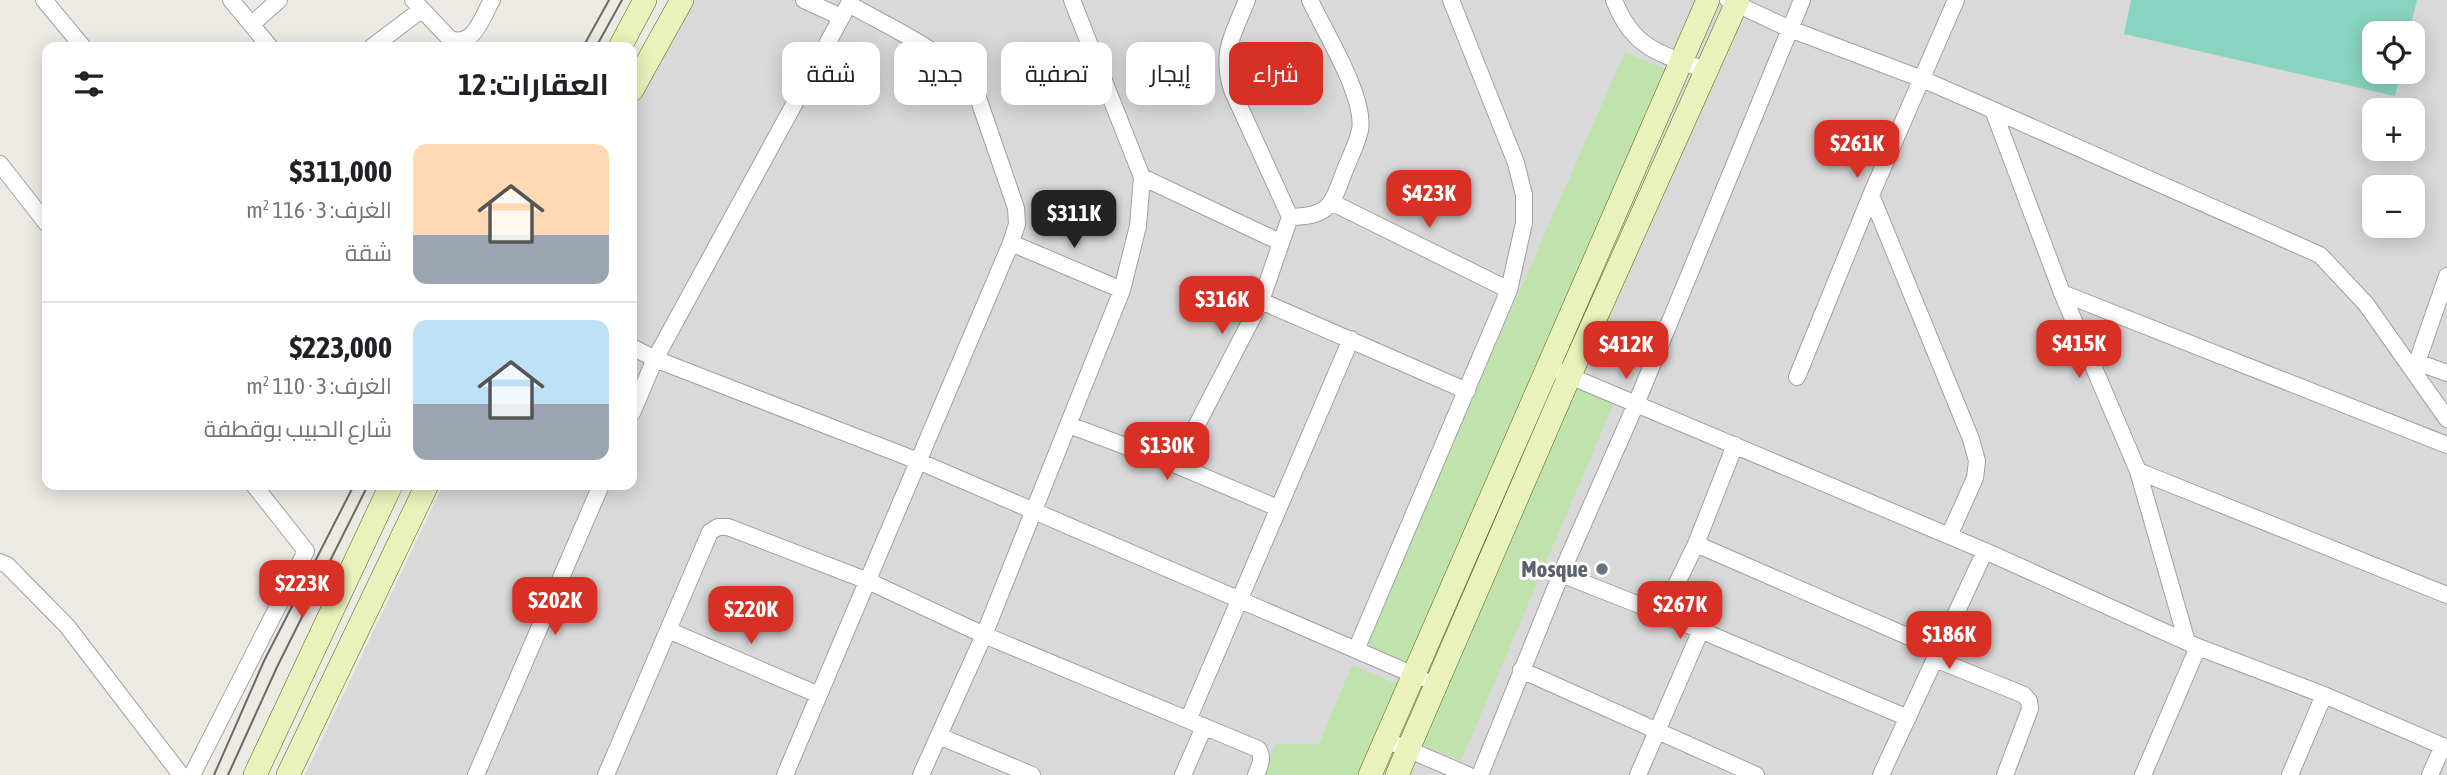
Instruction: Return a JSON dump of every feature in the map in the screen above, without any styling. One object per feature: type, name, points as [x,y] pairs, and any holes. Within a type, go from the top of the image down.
[{"type":"street","points":[[44,0],[79,42]]},
{"type":"street","points":[[231,0],[266,42]]},
{"type":"street","points":[[252,24],[279,0]]},
{"type":"street","points":[[377,42],[417,5],[450,39],[466,41],[473,34],[492,0]]},
{"type":"street","points":[[623,42],[645,0]]},
{"type":"street","points":[[637,81],[681,0]]},
{"type":"street","points":[[785,775],[1017,224],[1016,208],[975,89],[963,74],[947,61],[847,7],[804,0]]},
{"type":"street","points":[[921,775],[984,635],[1069,425],[1122,290],[1138,226],[1142,177],[1072,0]]},
{"type":"street","points":[[1176,465],[1261,301],[1290,217],[1227,74],[1226,53],[1247,0]]},
{"type":"street","points":[[1290,217],[1307,217],[1322,212],[1333,203],[1360,128],[1359,109],[1351,84],[1310,0]]},
{"type":"street","points":[[1356,650],[1509,290],[1524,223],[1524,195],[1516,163],[1451,0]]},
{"type":"street","points":[[1614,0],[1622,20],[1636,38],[1654,51],[1705,70]]},
{"type":"street","points":[[1370,775],[1708,0]]},
{"type":"street","points":[[1480,775],[1521,670],[1636,404],[1802,0]]},
{"type":"street","points":[[1797,377],[1871,195],[1956,0]]},
{"type":"street","points":[[1397,775],[1734,1],[1790,29],[1922,79],[2320,255],[2344,278],[2415,366],[2447,419]]},
{"type":"street","points":[[637,401],[655,359],[847,7]]},
{"type":"street","points":[[1993,110],[2062,293],[2138,471],[2192,644],[2143,775]]},
{"type":"street","points":[[0,164],[42,218]]},
{"type":"street","points":[[1142,177],[1280,242]]},
{"type":"street","points":[[1871,195],[1971,439],[1977,461],[1975,478],[1949,536]]},
{"type":"street","points":[[1333,203],[1509,290]]},
{"type":"street","points":[[1011,243],[1122,290]]},
{"type":"street","points":[[2415,366],[2447,278]]},
{"type":"street","points":[[2062,293],[2447,445]]},
{"type":"street","points":[[1261,301],[1467,391]]},
{"type":"street","points":[[1188,720],[1351,339]]},
{"type":"street","points":[[637,350],[918,461],[1436,685]]},
{"type":"street","points":[[2415,366],[2447,373]]},
{"type":"street","points":[[1548,367],[1984,551],[2192,644],[2324,695],[2445,747],[2430,775]]},
{"type":"street","points":[[1069,425],[1176,465],[1278,508]]},
{"type":"street","points":[[1662,614],[1696,544],[1735,445]]},
{"type":"street","points":[[2138,471],[2447,595]]},
{"type":"street","points":[[192,775],[306,551],[258,490]]},
{"type":"street","points":[[254,775],[389,490]]},
{"type":"street","points":[[288,775],[425,490]]},
{"type":"street","points":[[476,775],[599,490]]},
{"type":"street","points":[[606,775],[710,532],[718,527],[728,527],[868,580],[984,635],[1258,749],[1261,762],[1256,775]]},
{"type":"street","points":[[1696,544],[2024,695],[2029,701],[2030,709],[2005,775]]},
{"type":"street","points":[[1881,775],[1984,551]]},
{"type":"street","points":[[0,562],[7,565],[67,626],[181,775]]},
{"type":"street","points":[[1561,574],[1908,718]]},
{"type":"street","points":[[668,630],[819,695]]},
{"type":"street","points":[[1638,775],[1701,630]]},
{"type":"street","points":[[1521,670],[1756,775]]},
{"type":"street","points":[[2290,775],[2324,695]]},
{"type":"street","points":[[1183,775],[1204,727]]},
{"type":"street","points":[[939,736],[1032,775]]},
{"type":"street","points":[[1385,740],[1468,775]]},
{"type":"shaded area","points":[[691,0],[2447,0],[2447,775],[305,775],[441,490],[637,490],[637,103]]},
{"type":"green space","points":[[2131,0],[2417,0],[2412,21],[2362,21],[2362,84],[2398,84],[2395,96],[2124,34]]},
{"type":"green space","points":[[1625,52],[1665,69],[1406,665],[1362,648]]},
{"type":"green space","points":[[1573,386],[1614,403],[1461,761],[1420,744]]},
{"type":"green space","points":[[1352,665],[1399,685],[1359,775],[1263,775],[1276,744],[1319,744]]},
{"type":"tram line","points":[[586,42],[609,0]]},
{"type":"tram line","points":[[599,42],[622,0]]},
{"type":"tram line","points":[[214,775],[264,661],[351,490]]},
{"type":"tram line","points":[[228,775],[277,667],[366,490]]},
{"type":"place","name":"Mosque","points":[[1602,569]]}]
